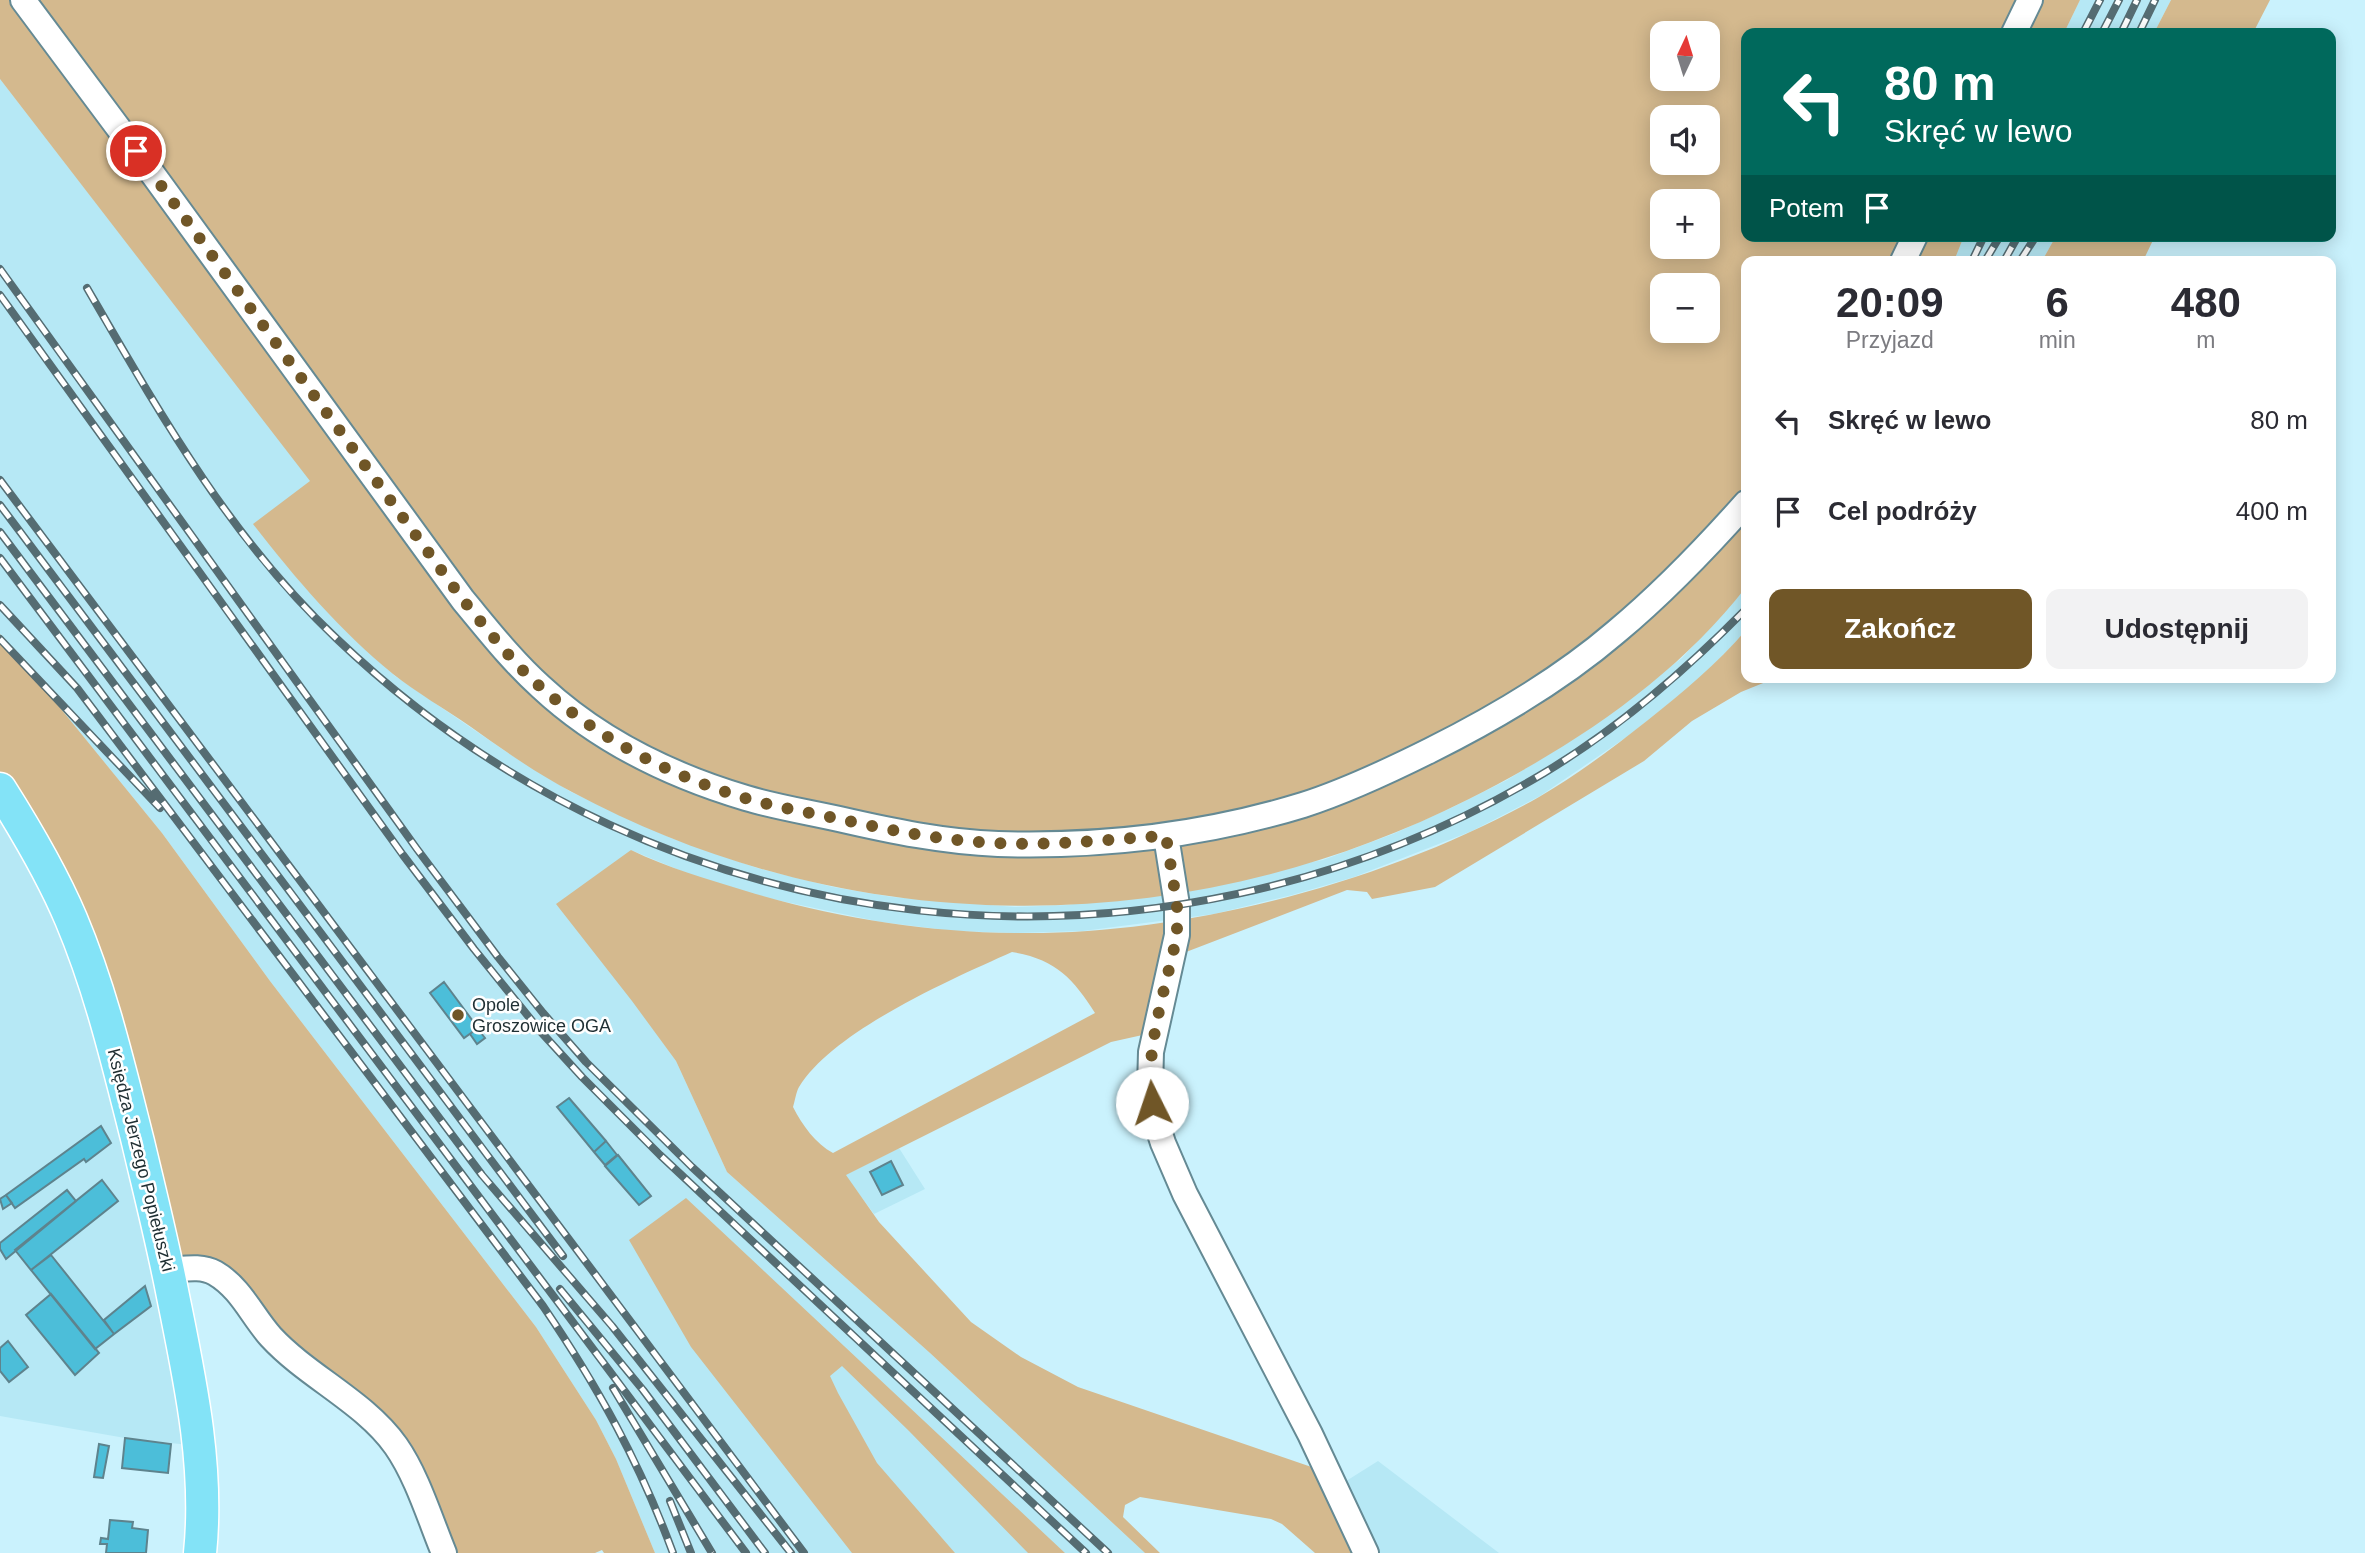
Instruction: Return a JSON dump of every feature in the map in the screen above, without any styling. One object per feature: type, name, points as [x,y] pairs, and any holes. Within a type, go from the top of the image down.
[{"type":"main road","name":"Księdza Jerzego Popiełuszki","points":[[0,789],[71,919],[97,992],[128,1101],[168,1270],[190,1387],[201,1469],[203,1519],[200,1553]]},
{"type":"street","points":[[23,0],[463,600],[518,665],[573,714],[618,744],[667,769],[749,799],[880,828],[952,840],[997,844],[1166,836],[1263,816],[1307,803],[1367,780],[1518,704],[1576,664],[1616,632],[1670,583],[1741,508]]},
{"type":"street","points":[[2016,28],[2030,0]]},
{"type":"street","points":[[1166,836],[1178,918],[1175,946],[1151,1052],[1150,1088],[1154,1118],[1185,1194],[1310,1434],[1366,1553]]},
{"type":"street","points":[[168,1270],[196,1268],[214,1272],[242,1296],[270,1336],[285,1351],[381,1429],[396,1446],[410,1473],[444,1553]]},
{"type":"shaded area","points":[[0,0],[2080,0],[2066,28],[1741,28],[1741,242],[1962,242],[1956,256],[1741,256],[1741,593],[1687,652],[1654,681],[1620,708],[1546,757],[1469,799],[1360,846],[1249,879],[1135,899],[1020,906],[905,898],[791,877],[680,842],[572,792],[546,777],[393,674],[319,603],[253,524],[310,481],[0,79]]},
{"type":"shaded area","points":[[2080,0],[2171,0],[2157,28],[2066,28]]},
{"type":"shaded area","points":[[2171,0],[2270,0],[2256,28],[2157,28]]},
{"type":"shaded area","points":[[0,79],[311,481],[277,554],[350,635],[395,676],[508,753],[571,792],[671,838],[757,868],[833,887],[892,897],[1015,907],[1068,905],[1323,860],[1393,834],[1451,808],[1507,780],[1576,737],[1682,658],[1741,593],[1741,636],[1732,646],[1696,682],[1628,736],[1540,796],[1472,831],[1354,877],[1214,914],[1083,931],[954,931],[881,922],[767,898],[691,875],[631,850],[633,1001],[676,1061],[727,1172],[930,1353],[1145,1553],[655,1553],[616,1459],[596,1420],[536,1327],[270,981],[162,833],[0,634]]},
{"type":"shaded area","points":[[1962,242],[2053,242],[2045,256],[1956,256]]},
{"type":"shaded area","points":[[2053,242],[2152,242],[2145,256],[2045,256]]},
{"type":"shaded area","points":[[0,634],[162,833],[270,981],[536,1327],[596,1420],[616,1459],[655,1553],[604,1553],[602,1550],[595,1553],[444,1553],[410,1473],[228,1283],[168,1270],[110,1035],[0,789]]},
{"type":"shaded area","points":[[1741,635],[1741,683],[1763,683],[1741,692],[1692,721],[1644,761],[1435,887],[1372,899],[1367,892],[1347,890],[1173,957],[1156,1032],[1111,1042],[846,1175],[879,1222],[971,1322],[1021,1357],[1078,1387],[1329,1473],[1366,1553],[1315,1553],[1282,1524],[1271,1519],[1140,1497],[1125,1505],[1123,1517],[1160,1553],[1145,1553],[930,1353],[727,1172],[676,1061],[556,904],[631,850],[688,873],[779,900],[845,915],[947,930],[1015,933],[1080,931],[1148,925],[1217,913],[1285,898],[1353,878],[1481,827],[1539,797],[1595,760],[1648,720]],"holes":[[[1012,952],[1040,960],[1070,980],[1095,1013],[833,1153],[821,1145],[801,1121],[793,1107],[799,1087],[816,1066],[866,1026],[958,976]]]},
{"type":"shaded area","points":[[0,789],[71,919],[198,1446],[125,1438],[0,1416]]},
{"type":"shaded area","points":[[899,1148],[925,1189],[874,1214],[845,1175]]},
{"type":"shaded area","points":[[686,1198],[1065,1553],[1028,1553],[842,1366],[830,1376],[877,1463],[955,1553],[852,1553],[691,1347],[629,1240]]},
{"type":"shaded area","points":[[1378,1461],[1499,1553],[1366,1553],[1335,1488]]},
{"type":"building","name":"Opole Groszowice OGA","points":[[444,982],[478,1028],[464,1038],[430,993]]},
{"type":"building","points":[[477,1028],[485,1038],[477,1044],[470,1034]]},
{"type":"building","points":[[569,1098],[606,1141],[594,1152],[557,1107]]},
{"type":"building","points":[[101,1126],[111,1143],[15,1208],[6,1195]]},
{"type":"building","points":[[606,1141],[617,1155],[605,1165],[594,1152]]},
{"type":"building","points":[[618,1155],[651,1196],[639,1205],[605,1166]]},
{"type":"building","points":[[891,1161],[903,1185],[882,1195],[870,1172]]},
{"type":"building","points":[[102,1180],[118,1201],[31,1270],[15,1250]]},
{"type":"building","points":[[67,1190],[76,1201],[6,1259],[0,1249],[0,1243]]},
{"type":"building","points":[[6,1195],[12,1203],[3,1209],[0,1199]]},
{"type":"building","points":[[51,1255],[114,1334],[95,1349],[31,1270]]},
{"type":"building","points":[[145,1286],[151,1306],[114,1334],[104,1320]]},
{"type":"building","points":[[51,1294],[99,1353],[75,1375],[26,1315]]},
{"type":"building","points":[[8,1341],[28,1367],[9,1382],[0,1371],[0,1348]]},
{"type":"building","points":[[125,1438],[171,1444],[168,1473],[122,1468]]},
{"type":"building","points":[[99,1444],[109,1446],[103,1478],[94,1477]]},
{"type":"building","points":[[110,1520],[133,1522],[132,1528],[148,1530],[146,1553],[106,1553],[107,1544],[100,1544],[101,1538],[108,1539]]},
{"type":"railway","points":[[2086,28],[2100,0]]},
{"type":"railway","points":[[2105,28],[2119,0]]},
{"type":"railway","points":[[2123,28],[2137,0]]},
{"type":"railway","points":[[2141,28],[2155,0]]},
{"type":"railway","points":[[1974,256],[1981,242]]},
{"type":"railway","points":[[1988,256],[1996,242]]},
{"type":"railway","points":[[2007,256],[2015,242]]},
{"type":"railway","points":[[2023,256],[2032,242]]},
{"type":"railway","points":[[0,269],[417,849],[543,1013],[586,1062],[692,1167],[1108,1553]]},
{"type":"railway","points":[[87,288],[170,428],[230,517],[263,559],[337,639],[467,744],[609,825],[760,880],[918,910],[1078,915],[1237,894],[1394,847],[1544,773],[1625,718],[1741,614]]},
{"type":"railway","points":[[0,295],[403,855],[541,1032],[660,1155],[1086,1553]]},
{"type":"railway","points":[[0,480],[804,1553]]},
{"type":"railway","points":[[0,505],[563,1256]]},
{"type":"railway","points":[[0,532],[482,1175],[612,1326],[791,1553]]},
{"type":"railway","points":[[0,558],[746,1553]]},
{"type":"railway","points":[[0,605],[77,688],[543,1306],[616,1425],[646,1487],[673,1553]]},
{"type":"railway","points":[[0,639],[160,808]]},
{"type":"railway","points":[[560,1289],[643,1390],[765,1553]]},
{"type":"railway","points":[[613,1388],[712,1553]]},
{"type":"railway","points":[[670,1501],[691,1553]]},
{"type":"place","name":"Opole Groszowice OGA","points":[[458,1015]]},
{"type":"route","points":[[136,151],[463,600],[542,689],[618,744],[667,769],[749,799],[880,828],[952,840],[997,844],[1166,836],[1178,918],[1177,935],[1151,1052],[1152,1103]]}]
